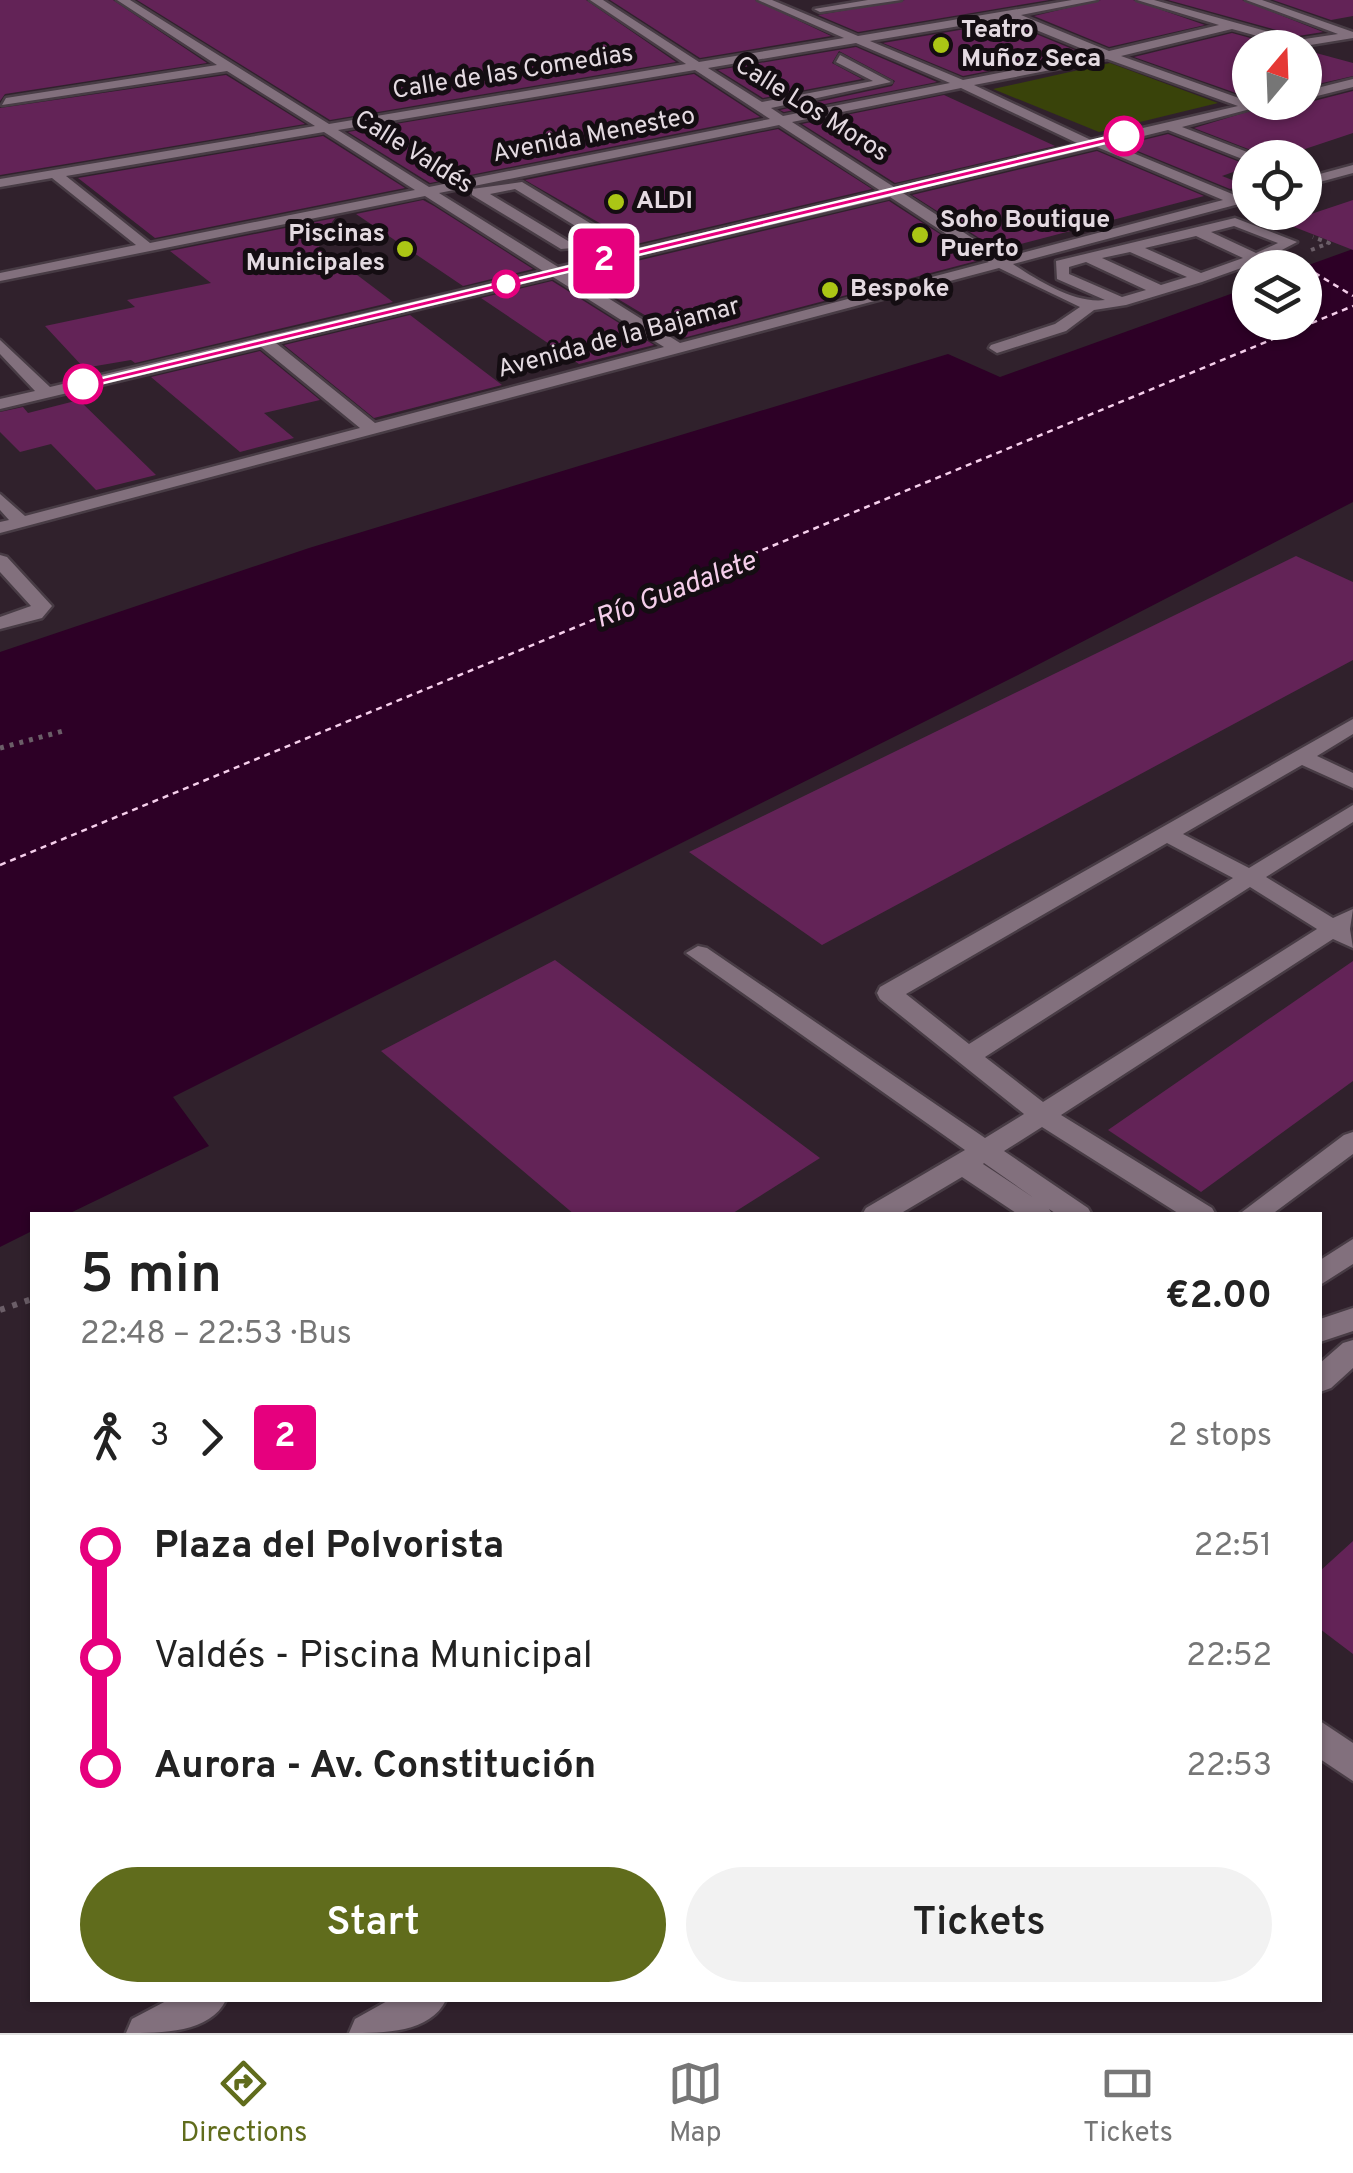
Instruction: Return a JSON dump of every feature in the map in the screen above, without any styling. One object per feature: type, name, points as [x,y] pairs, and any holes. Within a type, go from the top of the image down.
[{"type":"street","name":"Calle Valdés","points":[[122,0],[678,349]]},
{"type":"street","name":"Calle Los Moros","points":[[595,0],[1036,282],[1091,306]]},
{"type":"street","points":[[764,0],[1093,143],[1232,195]]},
{"type":"street","points":[[820,9],[847,0]]},
{"type":"street","points":[[797,13],[896,0]]},
{"type":"street","name":"Calle de las Comedias","points":[[0,183],[1092,0]]},
{"type":"street","points":[[1142,0],[1298,44],[1353,35]]},
{"type":"street","points":[[1251,0],[1353,35]]},
{"type":"street","points":[[1008,14],[1108,55],[1232,99]]},
{"type":"street","name":"Avenida Menesteo","points":[[0,277],[966,86],[1234,26]]},
{"type":"street","points":[[841,66],[912,96]]},
{"type":"street","points":[[6,102],[228,67]]},
{"type":"street","points":[[762,106],[884,82]]},
{"type":"street","points":[[1322,90],[1353,84]]},
{"type":"street","points":[[740,92],[757,89]]},
{"type":"street","points":[[0,404],[1232,111]]},
{"type":"street","points":[[1169,126],[1232,151]]},
{"type":"street","points":[[1322,177],[1353,169]]},
{"type":"street","points":[[55,174],[148,248]]},
{"type":"street","points":[[607,241],[610,238],[517,185],[478,192],[566,246],[607,241],[632,254]]},
{"type":"street","points":[[444,203],[484,196]]},
{"type":"street","name":"Avenida de la Bajamar","points":[[0,528],[1232,202]]},
{"type":"street","points":[[1121,302],[1062,276],[1061,264],[1234,222],[1290,242],[1273,250]]},
{"type":"street","points":[[1194,230],[1238,250]]},
{"type":"street","points":[[1156,240],[1222,269]]},
{"type":"street","points":[[1129,246],[1198,277]]},
{"type":"street","points":[[1087,257],[1159,290]]},
{"type":"street","points":[[997,348],[1039,336],[1078,317],[1091,306],[1121,302],[1232,266]]},
{"type":"street","points":[[1007,290],[1036,282]]},
{"type":"street","points":[[266,343],[374,430]]},
{"type":"street","points":[[0,344],[46,393]]},
{"type":"street","points":[[0,499],[21,522]]},
{"type":"street","points":[[0,561],[42,606],[35,614],[0,623]]},
{"type":"street","points":[[1197,1212],[1042,1115],[889,994],[1353,725]]},
{"type":"street","points":[[1301,756],[1353,781]]},
{"type":"street","points":[[968,1056],[1353,812]]},
{"type":"street","points":[[1166,834],[1346,929]]},
{"type":"street","points":[[881,1212],[1346,929]]},
{"type":"street","points":[[698,953],[974,1158],[1036,1212]]},
{"type":"street","points":[[1256,1212],[1353,1142]]},
{"type":"street","points":[[974,1158],[1073,1212]]},
{"type":"street","points":[[1322,1273],[1353,1248]]},
{"type":"street","points":[[1322,1330],[1353,1319]]},
{"type":"street","points":[[1322,1378],[1353,1352]]},
{"type":"street","points":[[1322,1739],[1353,1765]]},
{"type":"street","points":[[146,2033],[203,2002]]},
{"type":"street","points":[[369,2033],[423,2002]]},
{"type":"path","points":[[1,746],[67,730]]},
{"type":"path","points":[[0,1310],[30,1300]]},
{"type":"green space","points":[[1110,63],[1218,103],[1099,132],[993,89]]},
{"type":"water","name":"Río Guadalete","points":[[1353,249],[1353,502],[1018,675],[173,1097],[209,1146],[72,1212],[30,1212],[30,1232],[0,1247],[0,652],[309,548],[948,354],[1000,377],[1232,293],[1232,340],[1322,340],[1322,260]]},
{"type":"building","points":[[0,0],[113,0],[207,63],[5,94],[0,101]]},
{"type":"building","points":[[137,0],[586,0],[676,62],[330,120]]},
{"type":"building","points":[[610,0],[755,0],[831,36],[700,58]]},
{"type":"building","points":[[905,0],[1049,0],[858,32],[818,15]]},
{"type":"building","points":[[1101,0],[1133,0],[1205,25],[1109,47],[1034,16]]},
{"type":"building","points":[[1168,0],[1242,0],[1318,30],[1276,30]]},
{"type":"building","points":[[1273,0],[1353,0],[1353,16],[1331,20]]},
{"type":"building","points":[[1007,22],[1082,53],[963,76],[883,43]]},
{"type":"building","points":[[1232,33],[1232,92],[1134,57]]},
{"type":"building","points":[[856,47],[937,82],[784,112],[780,110],[892,86],[895,81],[839,51],[832,63],[862,79],[763,98],[718,70]]},
{"type":"building","points":[[1322,55],[1353,63],[1353,76],[1322,83]]},
{"type":"building","points":[[694,74],[760,117],[430,183],[348,132]]},
{"type":"building","points":[[226,75],[305,124],[0,175],[0,108]]},
{"type":"building","points":[[1353,91],[1353,133],[1322,143],[1322,140],[1232,143],[1194,128],[1232,117],[1232,120],[1322,120],[1322,99]]},
{"type":"building","points":[[944,95],[1055,146],[895,183],[802,124]]},
{"type":"building","points":[[778,129],[872,189],[636,244],[525,180]]},
{"type":"building","points":[[1168,134],[1232,159],[1232,172],[1222,176],[1232,180],[1232,188],[1230,189],[1123,145]]},
{"type":"building","points":[[323,136],[405,188],[155,238],[78,178]]},
{"type":"building","points":[[1097,151],[1204,196],[998,250],[912,195]]},
{"type":"building","points":[[423,200],[533,269],[463,286],[356,214]]},
{"type":"building","points":[[1353,200],[1353,250],[1302,230],[1322,230],[1322,210]]},
{"type":"building","points":[[889,201],[980,260],[683,338],[578,275]]},
{"type":"building","points":[[335,218],[316,244],[393,302],[135,363],[131,360],[84,368],[45,326],[135,307],[127,300],[211,283],[170,251]]},
{"type":"building","points":[[552,281],[654,345],[579,364],[481,298]]},
{"type":"building","points":[[410,315],[502,385],[374,418],[284,345]]},
{"type":"building","points":[[260,351],[320,400],[264,413],[294,438],[240,452],[151,377]]},
{"type":"building","points":[[79,400],[156,475],[96,490],[51,444],[20,452],[0,432],[0,412],[23,407],[28,413]]},
{"type":"building","points":[[1296,556],[1353,582],[1353,660],[822,945],[689,852]]},
{"type":"building","points":[[555,960],[820,1158],[735,1212],[571,1212],[381,1051]]},
{"type":"building","points":[[1353,961],[1353,1081],[1201,1192],[1108,1130]]},
{"type":"building","points":[[1353,1541],[1353,1654],[1322,1631],[1322,1569]]},
{"type":"ferry route","points":[[1322,277],[1353,296]]},
{"type":"ferry route","points":[[0,865],[1353,306]]},
{"type":"bus line","name":"2","points":[[83,384],[898,193],[1124,136]]},
{"type":"place","name":"Teatro Muñoz Seca","points":[[941,45]]},
{"type":"place","name":"ALDI","points":[[616,202]]},
{"type":"place","name":"Soho Boutique Puerto","points":[[920,235]]},
{"type":"place","name":"Piscinas Municipales","points":[[405,249]]},
{"type":"place","name":"Bespoke","points":[[830,290]]}]
